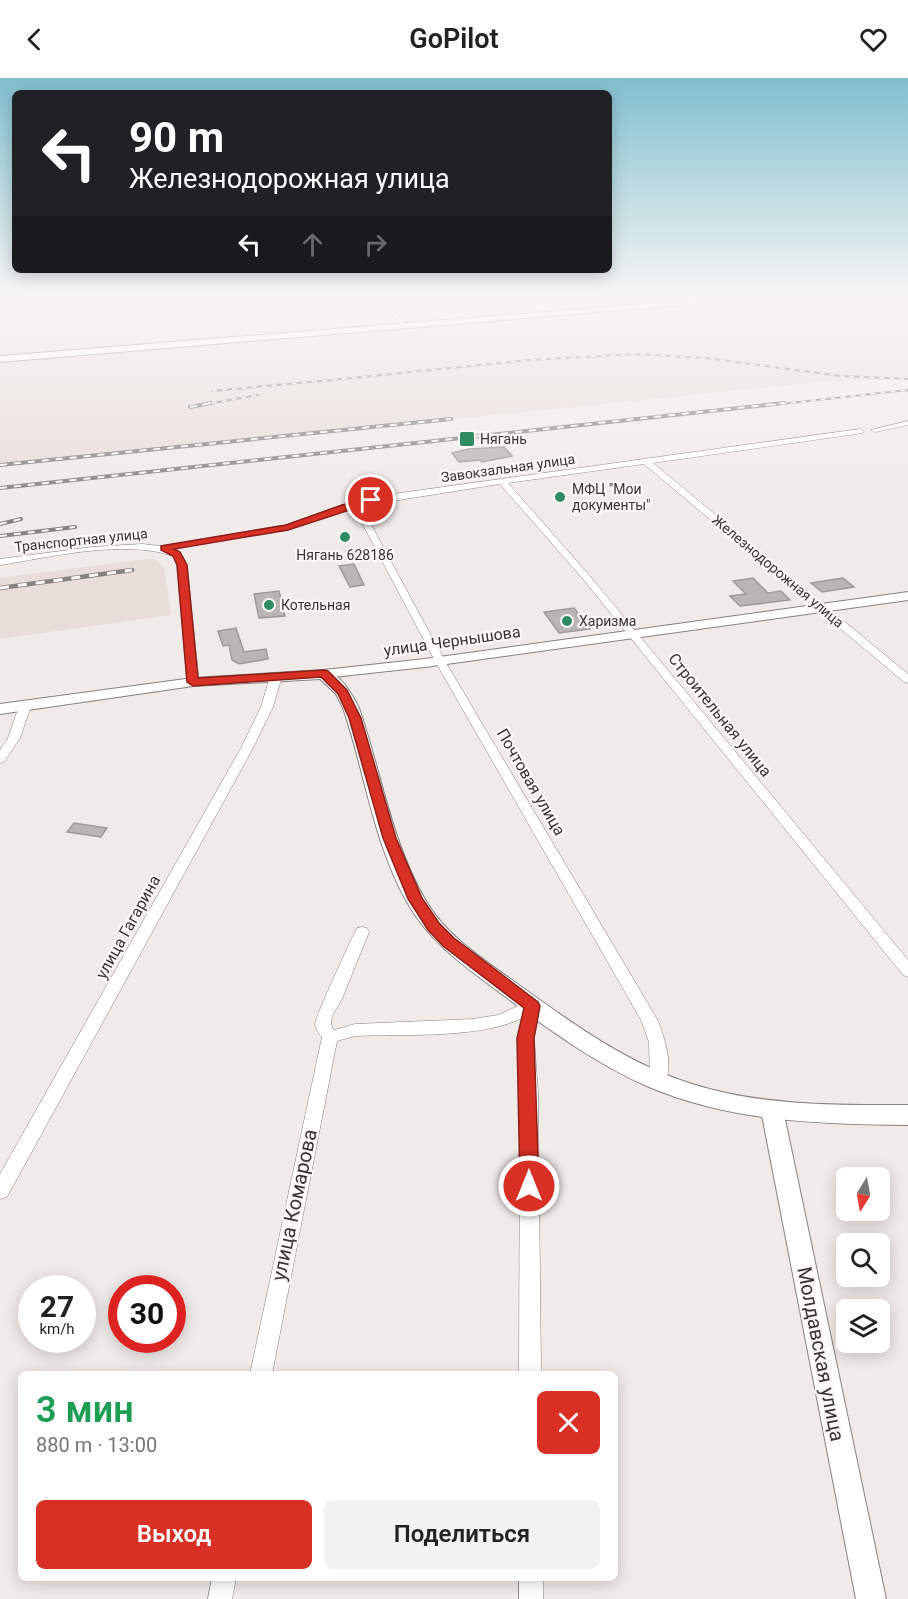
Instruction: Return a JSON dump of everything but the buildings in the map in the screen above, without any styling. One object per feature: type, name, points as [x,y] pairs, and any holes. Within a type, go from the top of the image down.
[{"type":"main road","name":"улица Чернышова","points":[[0,710],[193,682],[324,674]]},
{"type":"main road","points":[[324,674],[339,687],[351,708],[388,833],[419,906],[449,942],[532,1006],[587,1042],[658,1081],[718,1101],[772,1110],[859,1115],[908,1115]]},
{"type":"street","points":[[875,430],[908,423]]},
{"type":"street","name":"Завокзальная улица","points":[[164,548],[288,527],[357,504],[860,430]]},
{"type":"street","name":"Железнодорожная улица","points":[[647,462],[908,680]]},
{"type":"street","name":"Строительная улица","points":[[503,483],[586,577],[908,971]]},
{"type":"street","name":"Почтовая улица","points":[[357,504],[440,661],[649,1019],[660,1052],[658,1081]]},
{"type":"street","name":"Транспортная улица","points":[[0,562],[126,547],[164,548],[177,554],[182,565],[193,682]]},
{"type":"street","name":"улица Чернышова","points":[[324,674],[440,661],[908,596]]},
{"type":"street","name":"улица Гагарина","points":[[0,1191],[247,748],[267,707],[276,676]]},
{"type":"street","points":[[0,759],[19,728],[25,706]]},
{"type":"street","name":"улица Комарова","points":[[262,1371],[330,1037],[323,1026],[324,1016],[334,999],[362,932]]},
{"type":"street","points":[[330,1037],[356,1030],[473,1025],[501,1021],[532,1006]]},
{"type":"street","points":[[530,1371],[529,1092],[526,1038],[532,1006]]},
{"type":"street","name":"Молдавская улица","points":[[772,1110],[871,1599]]},
{"type":"street","points":[[220,1599],[223,1581]]},
{"type":"street","points":[[531,1581],[531,1599]]},
{"type":"shaded area","points":[[0,367],[908,367],[908,378],[812,383],[0,465]]},
{"type":"shaded area","points":[[154,558],[164,567],[171,615],[0,639],[0,578]]},
{"type":"railway","points":[[312,382],[460,367]]},
{"type":"railway","points":[[773,367],[841,376],[908,379]]},
{"type":"railway","points":[[212,391],[320,381]]},
{"type":"railway","points":[[771,405],[908,390]]},
{"type":"railway","points":[[202,405],[258,395]]},
{"type":"railway","points":[[190,407],[211,403]]},
{"type":"railway","points":[[0,488],[784,403]]},
{"type":"railway","points":[[0,465],[451,419]]},
{"type":"railway","points":[[0,524],[21,519]]},
{"type":"railway","points":[[0,536],[75,527]]},
{"type":"railway","points":[[0,588],[132,570]]},
{"type":"place","name":"Нягань","points":[[467,439]]},
{"type":"place","name":"МФЦ \"Мои документы\"","points":[[560,497]]},
{"type":"place","name":"Нягань 628186","points":[[345,537]]},
{"type":"place","name":"Котельная","points":[[269,605]]},
{"type":"place","name":"Харизма","points":[[567,621]]},
{"type":"route","points":[[371,500],[288,527],[164,548],[177,554],[182,565],[193,682],[324,674],[339,687],[347,698],[361,735],[375,792],[390,838],[415,899],[434,926],[449,942],[532,1006],[526,1038],[529,1092],[529,1186]]}]
